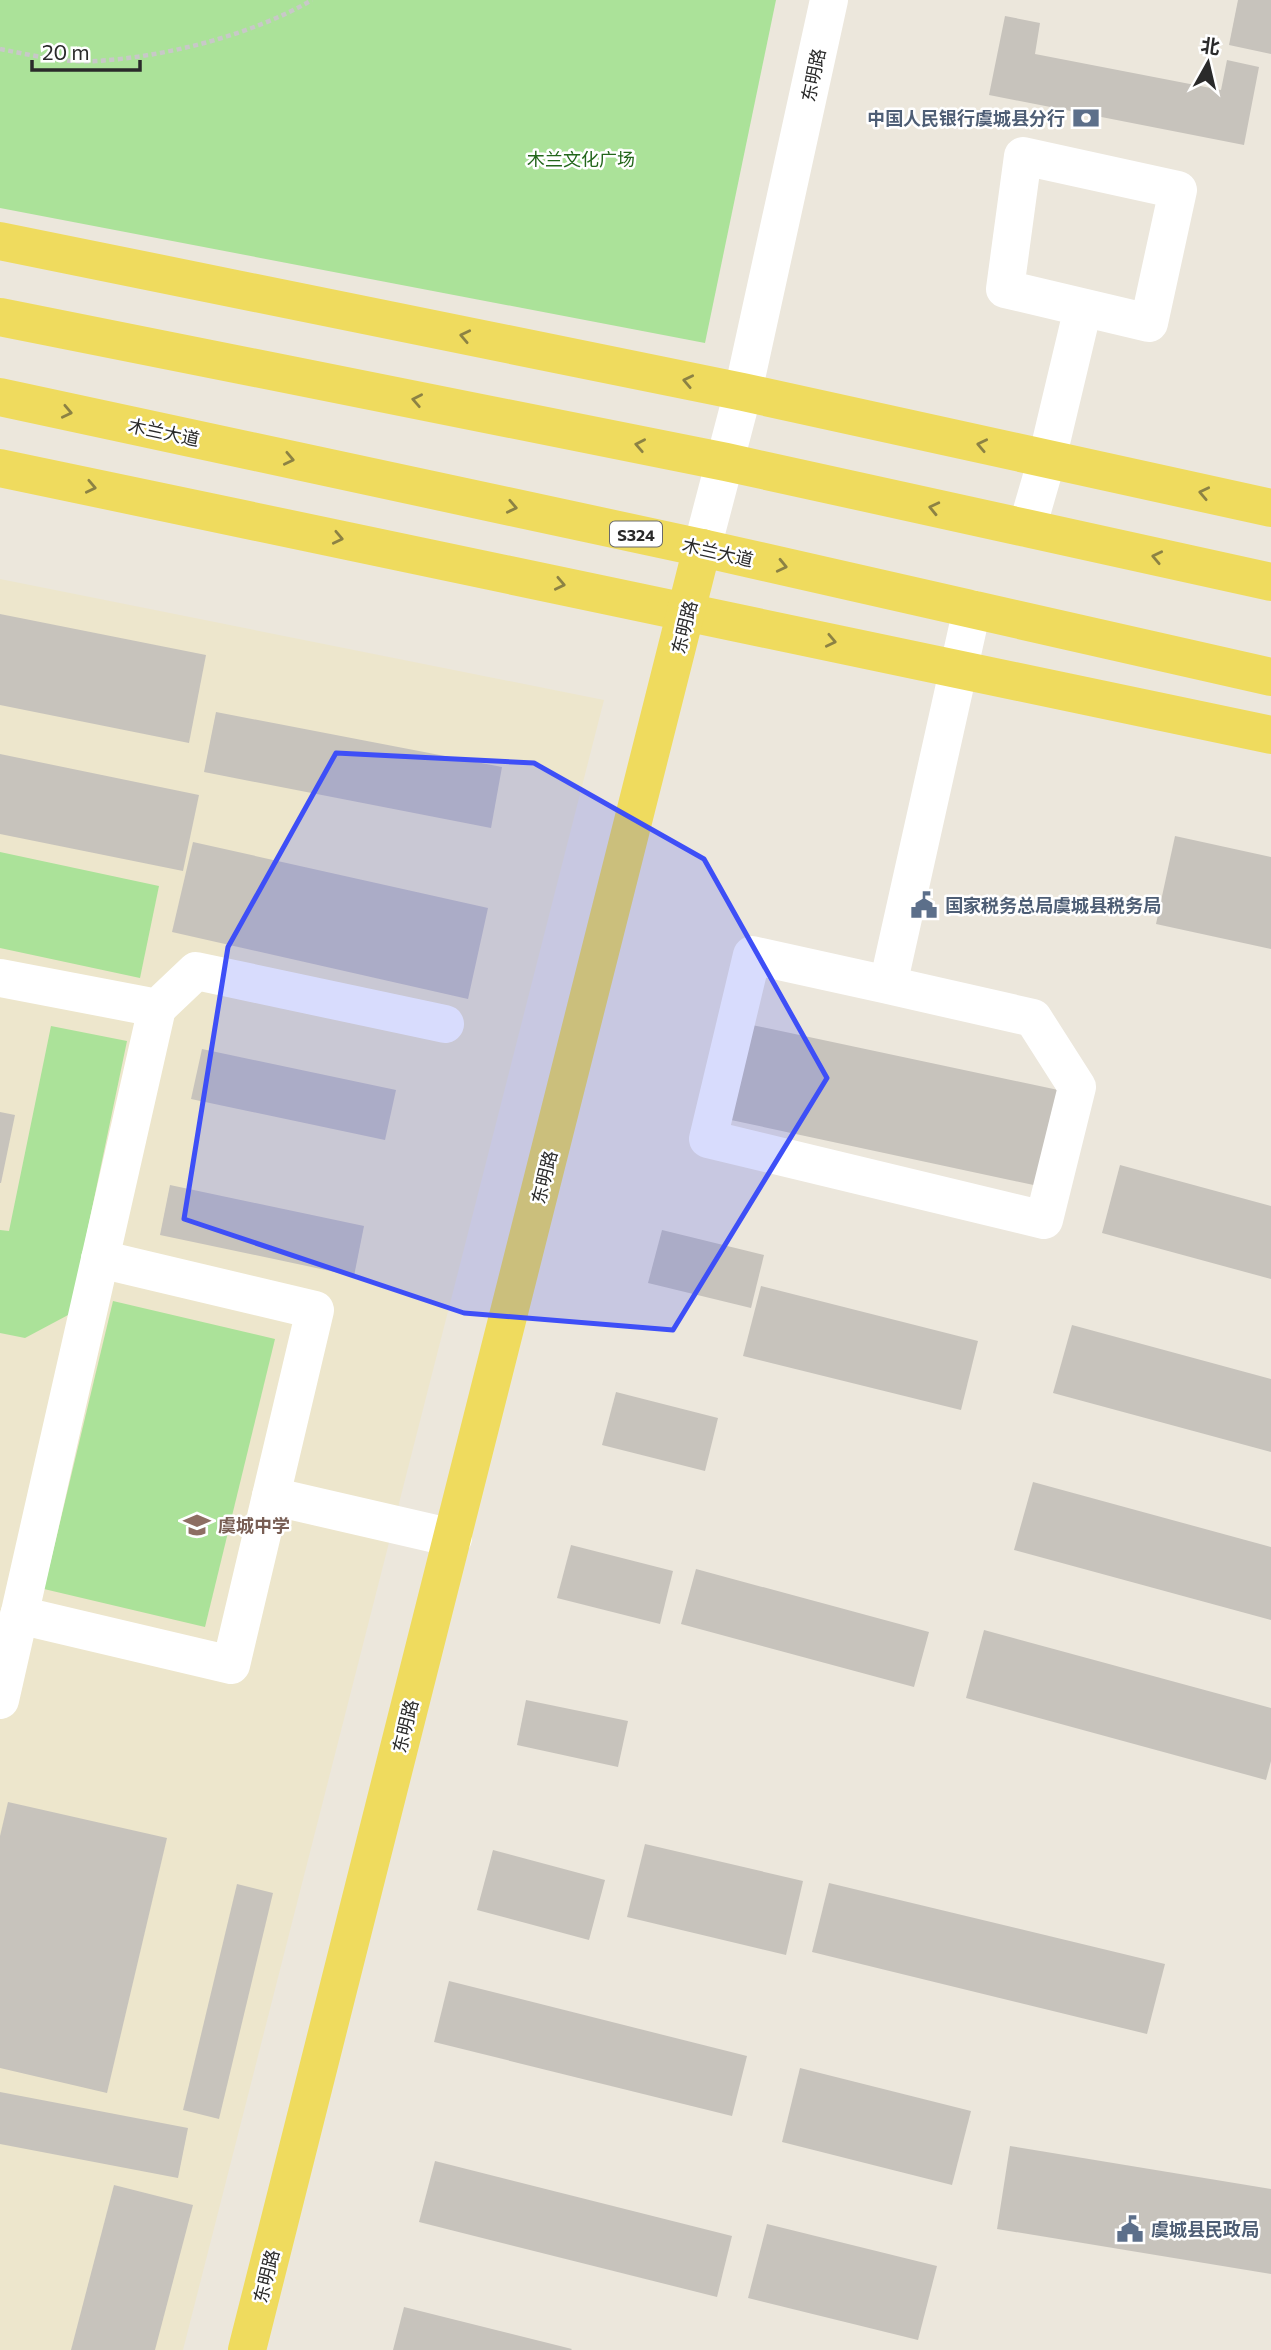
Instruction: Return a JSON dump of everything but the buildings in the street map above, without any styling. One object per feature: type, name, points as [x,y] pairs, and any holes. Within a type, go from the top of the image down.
[{"type":"main road","points":[[0,241],[743,393],[1271,508]]},
{"type":"main road","points":[[0,317],[726,462],[1271,582]]},
{"type":"main road","name":"木兰大道","points":[[0,397],[702,548],[1271,677]]},
{"type":"main road","points":[[0,468],[1271,735]]},
{"type":"main road","name":"东明路","points":[[247,2350],[702,548]]},
{"type":"street","name":"东明路","points":[[702,548],[743,393],[830,0]]},
{"type":"street","points":[[1023,156],[1178,190],[1149,323],[1083,308],[1005,289],[1023,156]]},
{"type":"street","points":[[1027,528],[1047,459],[1083,308]]},
{"type":"street","points":[[888,985],[972,609]]},
{"type":"street","points":[[752,955],[888,985],[1033,1018],[1077,1087],[1044,1220],[708,1139],[752,955]]},
{"type":"street","points":[[0,1699],[157,1008],[196,971],[446,1024]]},
{"type":"street","points":[[0,978],[157,1008]]},
{"type":"street","points":[[19,1615],[231,1665],[315,1310],[100,1259]]},
{"type":"street","points":[[271,1496],[453,1538]]},
{"type":"path","points":[[0,49],[58,59],[96,61],[168,50],[236,33],[284,16],[312,0]]},
{"type":"highlighted area","points":[[336,753],[534,763],[704,859],[827,1078],[673,1330],[464,1313],[184,1219],[228,947]]},
{"type":"shaded area","name":"虞城中学","points":[[0,579],[604,700],[183,2350],[0,2350]]},
{"type":"green space","name":"木兰文化广场","points":[[0,0],[776,0],[705,343],[0,208]]},
{"type":"green space","points":[[0,852],[159,886],[140,978],[0,948]]},
{"type":"green space","points":[[51,1026],[127,1041],[70,1314],[25,1338],[0,1333],[0,1230],[9,1231]]},
{"type":"green space","points":[[113,1301],[275,1339],[205,1627],[44,1589]]},
{"type":"place","name":"中国人民银行虞城县分行","points":[[1086,118]]},
{"type":"place","name":"国家税务总局虞城县税务局","points":[[924,905]]},
{"type":"place","name":"虞城中学","points":[[197,1525]]},
{"type":"place","name":"虞城县民政局","points":[[1130,2229]]}]
